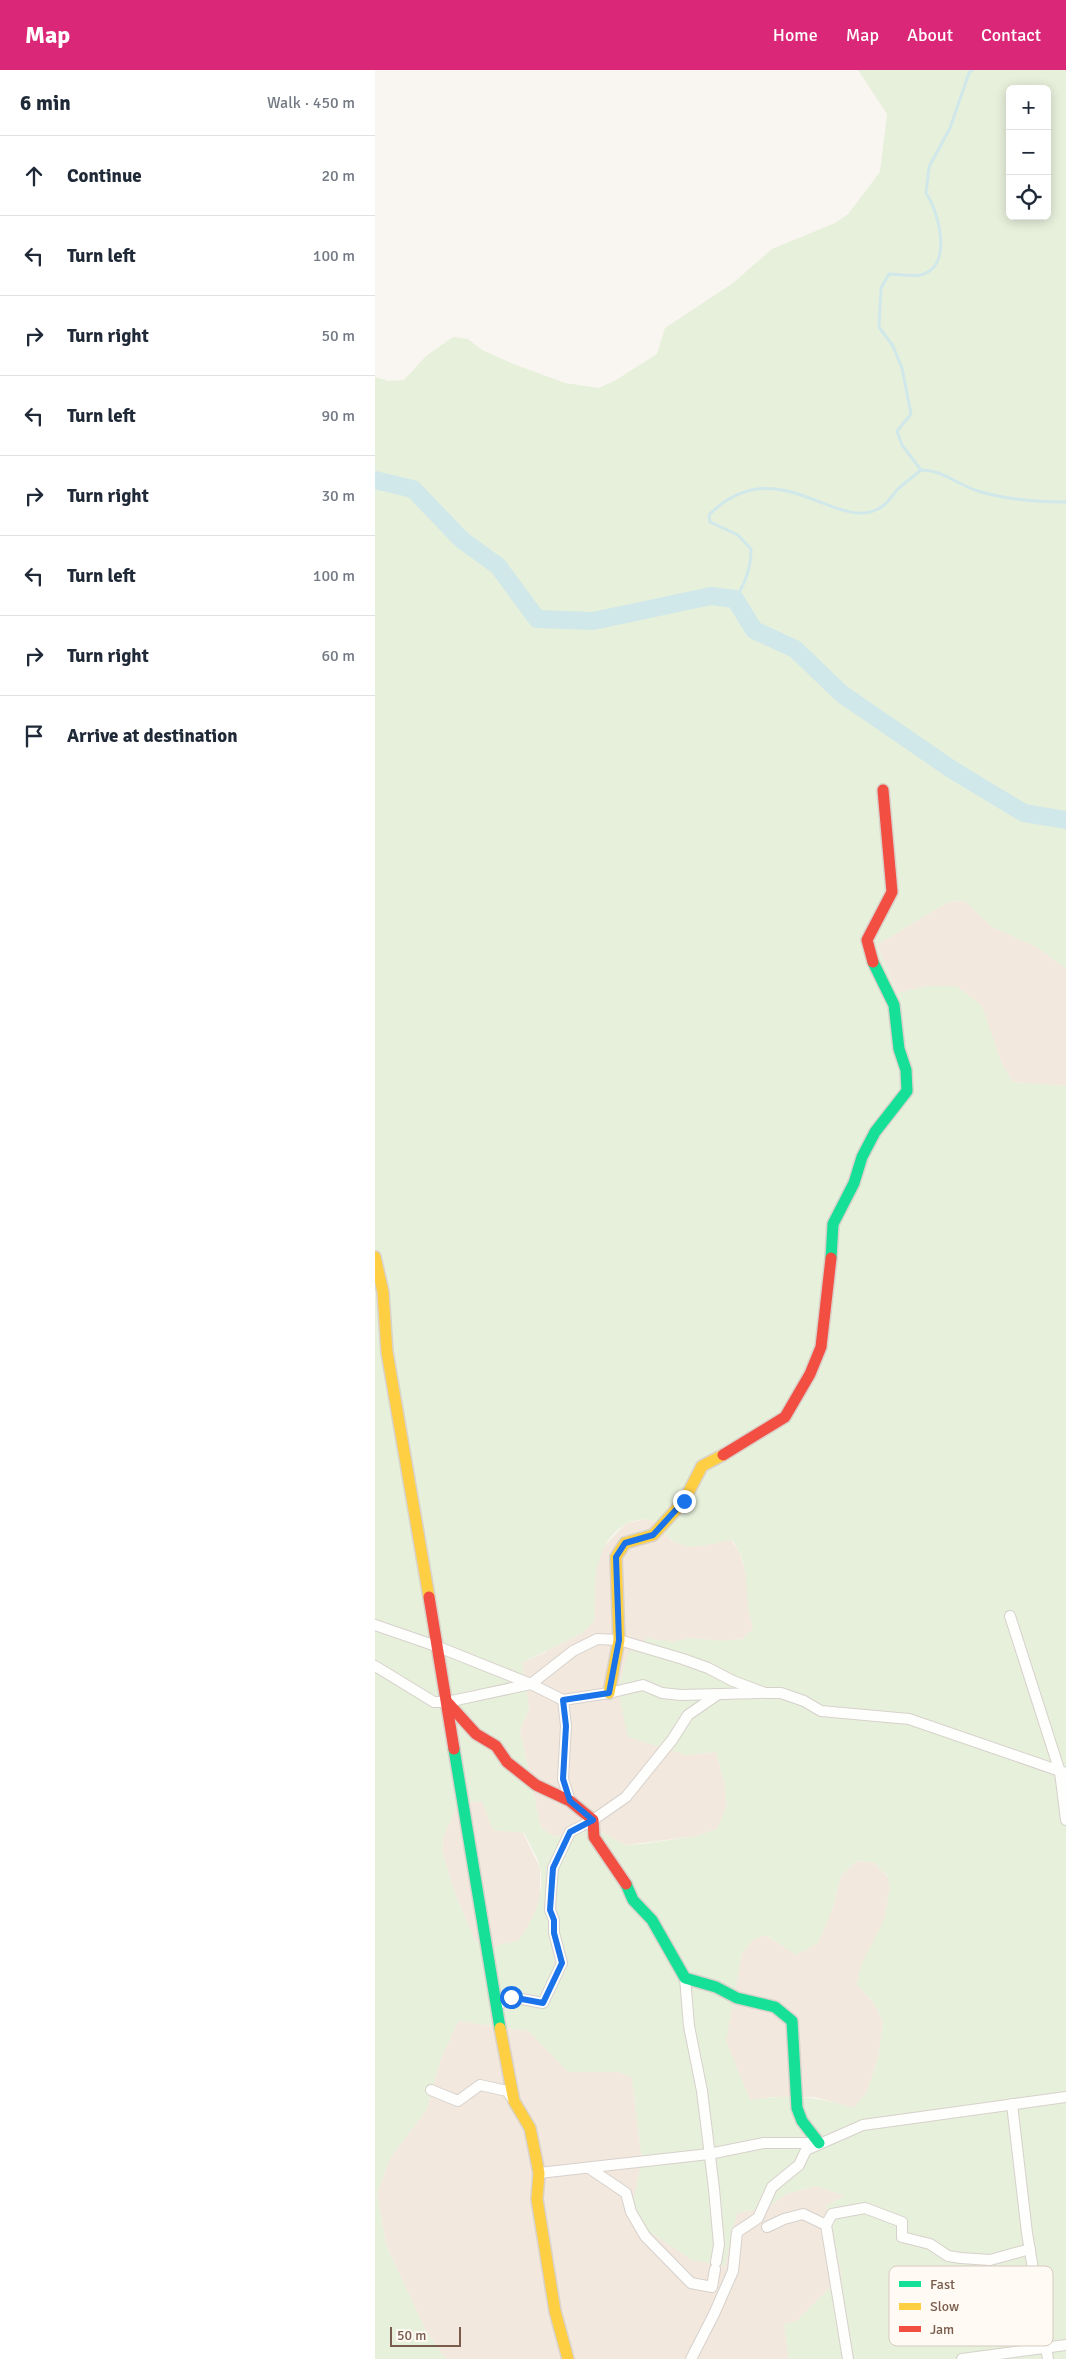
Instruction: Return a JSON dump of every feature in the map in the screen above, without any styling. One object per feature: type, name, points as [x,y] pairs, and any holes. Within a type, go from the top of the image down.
[{"type":"street","points":[[609,1693],[619,1640],[616,1557],[625,1543],[653,1535],[664,1525],[684,1501],[701,1466],[745,1444],[785,1417],[810,1374],[821,1348],[826,1319],[833,1224],[854,1183],[862,1157],[875,1132],[907,1091],[906,1070],[899,1049],[894,1005],[871,958],[867,940],[893,892],[883,790]]},
{"type":"street","points":[[375,1257],[383,1292],[387,1352],[409,1471],[436,1646],[514,2101]]},
{"type":"street","points":[[1010,1616],[1063,1773],[1066,1820]]},
{"type":"street","points":[[375,1624],[531,1684],[563,1700],[609,1693],[643,1685],[662,1693],[717,1695],[781,1692],[804,1701],[821,1711],[909,1719],[1063,1773]]},
{"type":"street","points":[[375,1666],[434,1702],[447,1702],[531,1684],[573,1651],[597,1639],[619,1640],[708,1668],[733,1681],[765,1693]]},
{"type":"street","points":[[497,2006],[511,1997],[543,2003],[562,1963],[554,1933],[554,1920],[550,1910],[553,1868],[570,1832],[593,1820],[626,1797],[672,1740],[688,1715],[717,1695]]},
{"type":"street","points":[[563,1700],[566,1726],[563,1779],[570,1801]]},
{"type":"street","points":[[447,1702],[476,1734],[496,1746],[507,1762],[536,1784],[570,1801],[593,1820],[594,1837],[623,1877],[633,1900],[652,1920],[685,1978],[689,2026],[702,2091],[719,2245],[712,2287],[691,2283],[645,2236],[631,2212],[626,2194],[589,2168]]},
{"type":"street","points":[[685,1978],[716,1987],[737,1998],[775,2007],[792,2021],[795,2036],[796,2093],[800,2117],[819,2143]]},
{"type":"street","points":[[431,2090],[458,2101],[480,2084],[507,2091],[530,2128],[539,2173],[537,2199],[555,2311],[568,2359]]},
{"type":"street","points":[[691,2359],[733,2271],[737,2232],[758,2218],[772,2186],[799,2165],[806,2150],[863,2125],[1066,2097]]},
{"type":"street","points":[[1012,2104],[1033,2266]]},
{"type":"street","points":[[539,2173],[709,2154],[764,2143],[819,2143]]},
{"type":"street","points":[[849,2359],[826,2225],[833,2214],[865,2208],[902,2222],[902,2237],[930,2244],[948,2256],[990,2260],[1030,2249]]},
{"type":"street","points":[[767,2227],[803,2214],[826,2225]]},
{"type":"street","points":[[962,2359],[1048,2354],[1066,2345]]},
{"type":"shaded area","points":[[965,901],[992,927],[1037,947],[1066,969],[1066,1086],[1013,1082],[1001,1062],[981,1006],[927,986],[897,993],[877,945],[948,902]]},
{"type":"shaded area","points":[[648,1519],[655,1521],[672,1541],[714,1543],[731,1540],[739,1551],[747,1577],[747,1595],[753,1629],[743,1639],[721,1641],[692,1638],[673,1642],[648,1639],[686,1755],[716,1752],[724,1781],[727,1806],[717,1829],[697,1836],[625,1845],[598,1830],[554,1837],[541,1828],[520,1730],[529,1708],[522,1663],[546,1652],[597,1563],[601,1550],[626,1523]]},
{"type":"shaded area","points":[[482,1801],[523,1833],[540,1868],[540,1901],[535,1916],[518,1941],[500,1944],[493,1950],[475,1940],[455,1894],[442,1851],[443,1837],[458,1804]]},
{"type":"shaded area","points":[[857,1861],[875,1863],[888,1877],[890,1889],[884,1920],[857,1984],[876,2006],[883,2023],[878,2058],[867,2092],[854,2108],[815,2097],[773,2097],[750,2100],[725,2041],[742,1953],[754,1939],[765,1935],[796,1954],[832,1910],[841,1876]]},
{"type":"shaded area","points":[[458,2021],[529,2031],[568,2072],[620,2072],[632,2078],[642,2161],[737,2213],[769,2207],[786,2194],[816,2186],[845,2196],[826,2206],[842,2276],[797,2321],[784,2324],[789,2359],[446,2359],[426,2331],[386,2245],[377,2193],[390,2158],[427,2109],[440,2061]]},
{"type":"green space","points":[[858,70],[1066,70],[1066,969],[1037,947],[992,927],[965,901],[948,902],[877,945],[897,993],[927,986],[957,986],[982,1006],[1001,1062],[1013,1082],[1066,1086],[1066,2359],[789,2359],[784,2324],[797,2321],[842,2276],[826,2206],[845,2196],[816,2186],[786,2194],[769,2207],[737,2213],[725,2266],[692,2260],[645,2229],[633,2201],[642,2161],[632,2078],[620,2072],[568,2072],[529,2031],[458,2021],[440,2061],[427,2109],[390,2158],[377,2193],[386,2245],[426,2331],[446,2359],[375,2359],[375,377],[388,381],[404,380],[426,356],[453,337],[468,339],[482,350],[565,383],[599,388],[616,380],[657,354],[665,328],[733,283],[772,249],[835,223],[848,214],[880,172],[887,114]],"holes":[[[652,1520],[671,1539],[684,1545],[700,1546],[732,1540],[740,1553],[744,1565],[753,1629],[743,1639],[721,1641],[692,1638],[673,1642],[648,1638],[628,1653],[618,1689],[628,1737],[686,1755],[716,1752],[724,1781],[727,1806],[717,1829],[697,1836],[625,1845],[598,1830],[554,1837],[541,1828],[520,1730],[529,1708],[522,1663],[582,1633],[594,1621],[595,1580],[600,1556],[606,1544],[625,1524],[633,1521]],[[482,1801],[493,1830],[524,1833],[539,1864],[541,1879],[537,1907],[518,1941],[500,1944],[493,1950],[475,1940],[455,1894],[442,1851],[443,1837],[458,1804]],[[857,1861],[875,1863],[888,1876],[890,1889],[884,1920],[861,1965],[857,1984],[876,2006],[883,2023],[878,2058],[867,2092],[854,2108],[802,2097],[750,2100],[726,2041],[742,1953],[754,1939],[766,1935],[796,1955],[818,1943],[832,1910],[841,1876]]]},
{"type":"waterway","points":[[921,470],[902,445],[897,431],[911,414],[902,368],[893,346],[879,327],[881,288],[889,274],[920,275],[931,270],[937,262],[941,238],[939,225],[926,193],[929,167],[950,128],[969,73],[972,70]]},
{"type":"waterway","points":[[735,599],[747,575],[751,549],[738,535],[710,522],[709,515],[733,496],[757,489],[780,490],[843,510],[861,513],[878,509],[884,505],[897,490],[921,470],[936,472],[971,488],[999,497],[1066,502]]},
{"type":"waterway","points":[[375,480],[413,489],[462,540],[498,566],[537,619],[593,621],[711,596],[735,599],[754,630],[795,649],[842,694],[951,769],[1024,813],[1066,820]]},
{"type":"traffic: fast","points":[[831,1258],[833,1224],[854,1183],[862,1157],[875,1132],[907,1091],[906,1070],[899,1049],[894,1005],[873,962]]},
{"type":"traffic: fast","points":[[454,1749],[500,2028]]},
{"type":"traffic: fast","points":[[626,1884],[633,1900],[652,1920],[685,1978],[716,1987],[737,1998],[775,2007],[792,2021],[797,2108],[802,2121],[819,2143]]},
{"type":"traffic: slow","points":[[375,1257],[383,1292],[387,1352],[429,1597]]},
{"type":"traffic: slow","points":[[609,1693],[619,1640],[616,1557],[625,1543],[653,1535],[684,1501],[702,1466],[723,1455]]},
{"type":"traffic: slow","points":[[500,2028],[514,2101],[530,2128],[539,2173],[537,2199],[555,2311],[568,2359]]},
{"type":"traffic: jam","points":[[873,962],[867,940],[892,892],[883,790]]},
{"type":"traffic: jam","points":[[723,1455],[785,1417],[810,1374],[821,1347],[831,1258]]},
{"type":"traffic: jam","points":[[429,1597],[454,1749]]},
{"type":"traffic: jam","points":[[447,1702],[476,1734],[496,1746],[507,1762],[536,1785],[570,1801],[593,1820],[594,1837],[626,1884]]},
{"type":"route","points":[[511,1997],[543,2003],[562,1963],[554,1933],[554,1920],[550,1910],[553,1868],[563,1851],[570,1832],[593,1820],[570,1801],[563,1779],[566,1726],[563,1700],[609,1693],[619,1640],[616,1557],[625,1543],[653,1535],[684,1501]]}]
